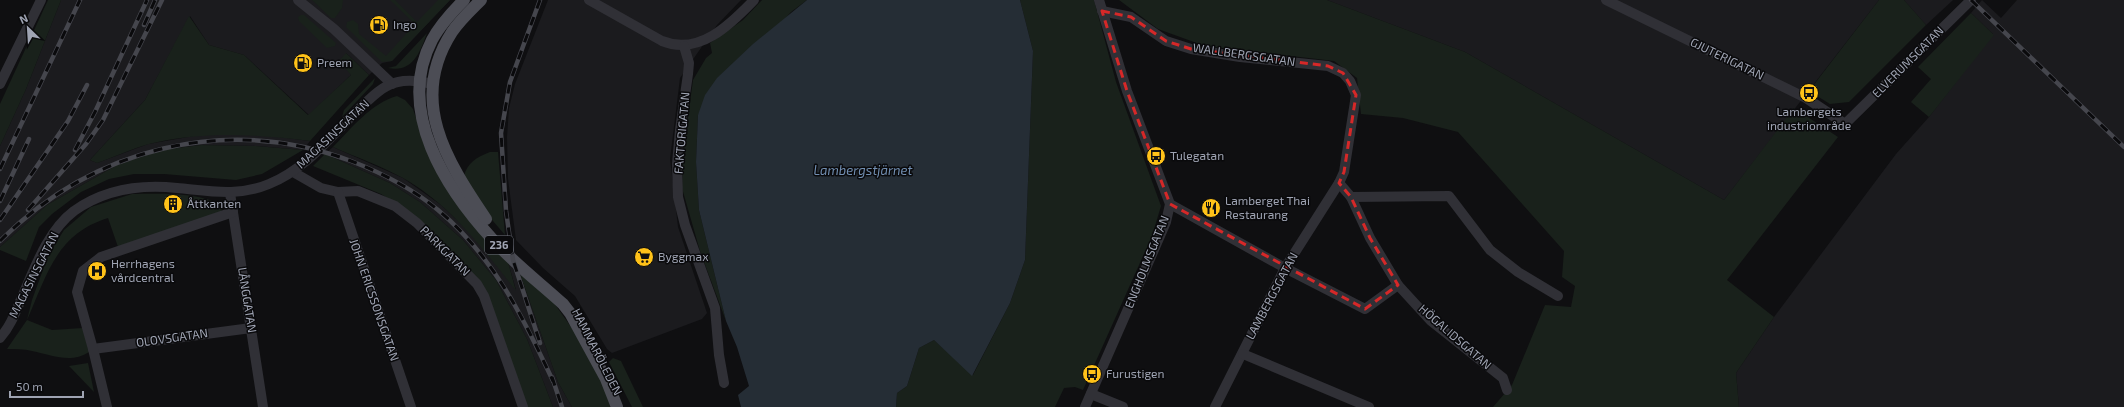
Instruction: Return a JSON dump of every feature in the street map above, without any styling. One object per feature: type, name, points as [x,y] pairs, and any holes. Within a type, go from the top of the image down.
[{"type":"main road","name":"236","points":[[419,81],[432,40],[443,23],[464,0]]},
{"type":"main road","name":"236","points":[[432,84],[446,44],[453,31],[480,0]]},
{"type":"main road","name":"HAMMARÖLEDEN","points":[[419,81],[419,100],[425,132],[429,145],[445,175],[459,197],[494,240],[563,304],[570,313],[606,379],[617,407]]},
{"type":"main road","name":"HAMMARÖLEDEN","points":[[432,84],[432,99],[439,137],[458,176],[498,234],[559,289],[577,310],[612,376],[624,407]]},
{"type":"street","points":[[0,84],[2,69],[35,0]]},
{"type":"street","points":[[2,69],[41,0]]},
{"type":"street","points":[[298,0],[334,29],[392,84]]},
{"type":"street","points":[[589,0],[662,41],[674,46],[684,46],[702,41],[720,31],[754,0]]},
{"type":"street","name":"ENGHOLMSGATAN","points":[[1085,407],[1154,252],[1166,222],[1170,204],[1127,91],[1099,0]]},
{"type":"street","name":"GJUTERIGATAN","points":[[1606,0],[1806,98],[1845,124]]},
{"type":"street","name":"ELVERUMSGATAN","points":[[1845,124],[1971,0]]},
{"type":"street","name":"WALLBERGSGATAN","points":[[1102,11],[1131,17],[1166,41],[1191,49],[1328,66],[1343,73],[1350,81],[1356,95]]},
{"type":"street","name":"FAKTORIGATAN","points":[[684,46],[688,68],[677,164],[678,197],[685,225],[715,308],[724,383]]},
{"type":"street","name":"MAGASINSGATAN","points":[[0,338],[14,317],[42,255],[57,229],[73,212],[85,204],[113,191],[140,186],[230,193],[268,184],[292,172],[318,150],[374,95],[392,84],[406,81],[419,81],[432,84]]},
{"type":"street","name":"LAMBERGSGATAN","points":[[1215,407],[1285,268],[1339,183],[1344,172],[1356,95]]},
{"type":"street","name":"PARKGATAN","points":[[292,172],[321,188],[338,192],[358,191],[395,206],[417,223],[477,284],[484,296],[523,407]]},
{"type":"street","name":"HÖGALIDSGATAN","points":[[1339,183],[1351,197],[1370,238],[1398,285],[1430,320],[1503,378],[1507,390]]},
{"type":"street","name":"JOHN ERICSSONSGATAN","points":[[338,192],[411,407]]},
{"type":"street","name":"LÅNGGATAN","points":[[230,193],[263,407]]},
{"type":"street","points":[[1351,197],[1449,196],[1490,250],[1518,272],[1558,296]]},
{"type":"street","points":[[1170,204],[1285,268],[1365,309],[1398,285]]},
{"type":"street","points":[[107,407],[94,349],[77,292],[83,271],[101,257],[233,212]]},
{"type":"street","name":"OLOVSGATAN","points":[[94,349],[251,328]]},
{"type":"street","points":[[1243,354],[1369,407]]},
{"type":"street","points":[[1091,394],[1123,407]]},
{"type":"highlighted area","points":[[1102,11],[1131,17],[1166,41],[1191,49],[1328,66],[1343,73],[1356,95],[1344,172],[1339,183],[1351,197],[1370,238],[1398,285],[1365,309],[1170,204],[1127,91]]},
{"type":"shaded area","points":[[48,0],[61,0],[26,89],[0,146],[0,104]]},
{"type":"shaded area","points":[[61,0],[450,0],[392,61],[382,63],[369,75],[346,53],[351,75],[309,115],[244,55],[209,45],[190,16],[145,100],[90,160],[97,163],[148,144],[205,134],[258,134],[310,141],[303,150],[256,146],[201,145],[161,150],[117,165],[47,205],[0,247],[0,146],[26,89]]},
{"type":"shaded area","points":[[312,0],[343,0],[342,8],[335,18],[331,18]]},
{"type":"shaded area","points":[[390,0],[395,0],[417,22],[438,0],[450,0],[392,61],[382,62],[346,27],[347,22],[353,20],[358,24],[359,34],[386,56],[415,24]]},
{"type":"shaded area","points":[[548,0],[741,0],[717,25],[680,78],[670,159],[678,227],[707,313],[702,319],[612,353],[607,349],[575,296],[543,268],[516,240],[508,179],[507,137],[509,108],[515,84]]},
{"type":"shaded area","points":[[762,0],[807,0],[791,12],[698,115],[696,162],[699,210],[726,321],[700,251],[682,188],[684,146],[693,80],[706,58],[712,53],[710,43],[743,20]]},
{"type":"shaded area","points":[[1020,0],[1094,0],[1116,82],[1161,206],[1152,236],[1083,390],[1075,387],[1064,388],[1055,407],[896,407],[897,393],[907,386],[919,348],[934,340],[973,375],[1010,303],[1025,260],[1033,51]]},
{"type":"shaded area","points":[[1119,0],[1327,0],[1465,52],[1724,200],[1794,108],[1838,137],[1727,280],[1774,317],[1736,373],[1739,407],[1493,407],[1512,385],[1545,305],[1571,307],[1575,286],[1562,277],[1564,251],[1458,132],[1403,118],[1361,114],[1357,78],[1334,61],[1205,46],[1158,29]]},
{"type":"shaded area","points":[[1327,0],[1879,0],[1724,200],[1465,52]]},
{"type":"shaded area","points":[[1879,0],[1904,0],[1926,25],[1849,102],[1830,104],[1809,91]]},
{"type":"shaded area","points":[[1904,0],[1953,0],[1926,25]]},
{"type":"shaded area","points":[[1982,0],[2001,18],[2017,0],[2124,0],[2124,407],[1739,407],[1736,373],[1774,317],[1896,154],[1929,117],[1993,34],[1971,13]]},
{"type":"shaded area","points":[[1971,13],[1994,35],[1929,117],[1911,102],[1931,79],[1918,67]]},
{"type":"shaded area","points":[[304,15],[336,43],[335,46],[327,48],[299,21],[298,17]]},
{"type":"shaded area","points":[[189,16],[209,45],[244,55],[308,115],[351,75],[339,61],[346,53],[369,75],[310,141],[249,135],[209,135],[149,144],[97,163],[90,160],[145,100]]},
{"type":"shaded area","points":[[427,33],[414,60],[404,67],[397,69],[388,68],[396,66]]},
{"type":"shaded area","points":[[375,78],[373,84],[342,117],[344,110]]},
{"type":"shaded area","points":[[397,96],[405,100],[413,109],[428,154],[508,262],[516,291],[465,229],[436,201],[403,178],[333,147],[370,110],[388,99]]},
{"type":"shaded area","points":[[201,145],[256,146],[303,150],[262,174],[236,180],[164,174],[134,174],[109,179],[81,192],[52,214],[39,227],[26,261],[0,250],[0,247],[47,205],[117,165],[161,150]]},
{"type":"shaded area","points":[[333,147],[403,178],[441,205],[472,234],[516,290],[508,262],[519,271],[558,382],[572,407],[553,407],[527,339],[496,280],[463,240],[420,202],[390,183],[325,154]]},
{"type":"shaded area","points":[[490,152],[498,152],[505,235],[487,214],[464,176],[465,171],[473,161]]},
{"type":"shaded area","points":[[325,154],[390,183],[420,202],[463,240],[496,280],[527,339],[553,407],[525,407],[484,287],[408,211],[381,194],[313,166]]},
{"type":"shaded area","points":[[132,194],[154,194],[193,196],[215,203],[223,208],[220,213],[118,247],[108,218],[90,225],[76,234],[65,245],[56,258],[48,272],[27,320],[32,300],[48,256],[64,230],[91,207]]},
{"type":"shaded area","points":[[519,271],[554,303],[576,334],[596,367],[611,407],[572,407],[558,382]]},
{"type":"shaded area","points":[[27,320],[52,330],[83,328],[89,352],[82,356],[61,358],[26,350],[7,349]]},
{"type":"shaded area","points":[[613,358],[621,361],[643,407],[632,407],[609,362]]},
{"type":"shaded area","points":[[88,363],[94,392],[69,366]]},
{"type":"water","name":"Lambergstjärnet","points":[[807,0],[1020,0],[1033,51],[1025,260],[1010,303],[972,376],[934,340],[919,348],[907,386],[897,393],[896,407],[741,407],[738,395],[749,386],[737,347],[726,321],[699,210],[696,162],[698,115],[705,95],[717,78],[753,44]]},
{"type":"railway","points":[[0,169],[80,0]]},
{"type":"railway","points":[[75,150],[95,112],[147,0]]},
{"type":"railway","points":[[144,25],[155,0]]},
{"type":"railway","points":[[28,210],[86,144],[103,120],[162,0]]},
{"type":"railway","points":[[540,0],[510,82],[501,133],[506,211],[513,260],[540,343]]},
{"type":"railway","points":[[1971,0],[2124,147]]},
{"type":"railway","points":[[0,220],[68,121],[87,85]]},
{"type":"railway","points":[[0,201],[29,139]]},
{"type":"railway","points":[[0,241],[37,209],[76,183],[119,162],[164,148],[210,141],[256,141],[304,147],[351,161],[397,182],[428,202],[458,228],[491,268],[505,289],[518,311],[553,381]]},
{"type":"railway","points":[[552,377],[562,407]]},
{"type":"place","name":"Ingo","points":[[379,25]]},
{"type":"place","name":"Preem","points":[[303,63]]},
{"type":"place","name":"Lambergets industriområde","points":[[1809,93]]},
{"type":"place","name":"Tulegatan","points":[[1156,156]]},
{"type":"place","name":"Åttkanten","points":[[173,204]]},
{"type":"place","name":"Lamberget Thai Restaurang","points":[[1211,208]]},
{"type":"place","name":"Byggmax","points":[[644,257]]},
{"type":"place","name":"Herrhagens vårdcentral","points":[[97,271]]},
{"type":"place","name":"Furustigen","points":[[1092,374]]}]
